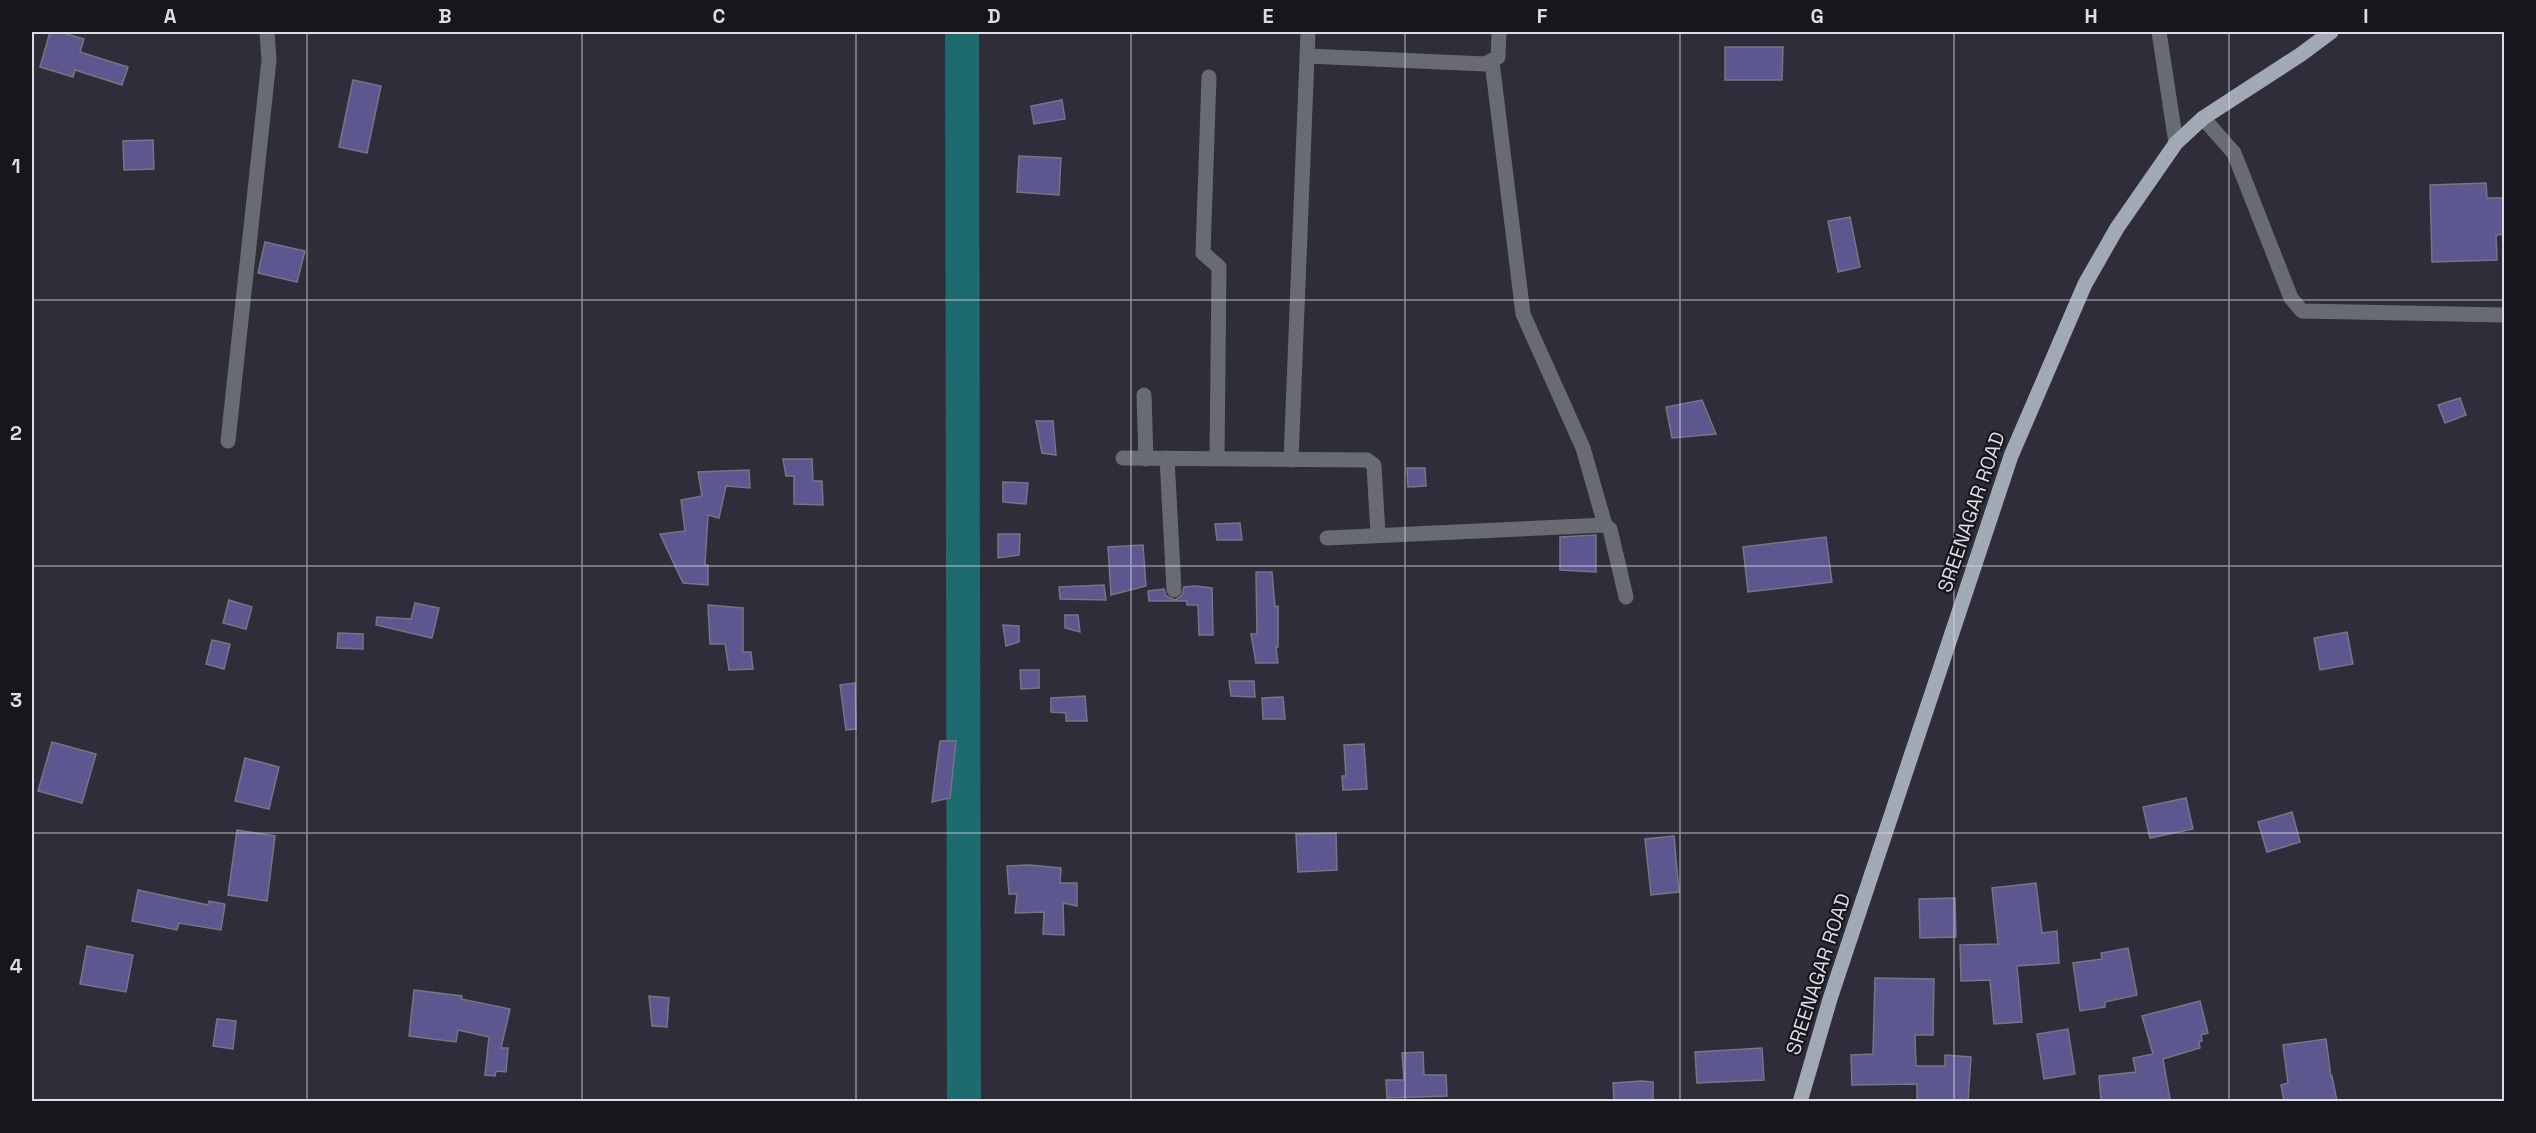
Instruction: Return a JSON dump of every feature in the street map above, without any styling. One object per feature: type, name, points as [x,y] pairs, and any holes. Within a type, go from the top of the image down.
[{"type":"main road","name":"SREENAGAR ROAD","points":[[1800,1101],[1830,999],[2011,456],[2085,284],[2117,228],[2176,143],[2203,118],[2300,55],[2331,32]]},
{"type":"street","points":[[228,441],[269,60],[267,32]]},
{"type":"street","points":[[1291,460],[1308,32]]},
{"type":"street","points":[[1308,56],[1485,64],[1498,57],[1499,32]]},
{"type":"street","points":[[2159,32],[2176,143]]},
{"type":"street","points":[[1492,62],[1523,314],[1583,448],[1605,525],[1610,529],[1626,597]]},
{"type":"street","points":[[1209,77],[1203,253],[1219,267],[1217,458]]},
{"type":"street","points":[[2203,118],[2234,153],[2291,298],[2302,311],[2505,315]]},
{"type":"street","points":[[1144,395],[1146,459]]},
{"type":"street","points":[[1123,458],[1367,460],[1374,465],[1378,536]]},
{"type":"street","points":[[1167,458],[1174,590]]},
{"type":"street","points":[[1327,538],[1605,525]]},
{"type":"building","points":[[50,32],[60,32],[84,39],[80,52],[128,67],[122,85],[75,70],[73,77],[40,67]]},
{"type":"building","points":[[1725,47],[1783,47],[1782,80],[1725,80]]},
{"type":"building","points":[[353,80],[381,86],[367,153],[339,147]]},
{"type":"building","points":[[1062,100],[1065,119],[1034,124],[1031,106]]},
{"type":"building","points":[[153,140],[154,169],[124,170],[123,141]]},
{"type":"building","points":[[1019,156],[1061,158],[1059,195],[1017,192]]},
{"type":"building","points":[[2486,183],[2487,198],[2505,198],[2505,234],[2496,235],[2497,260],[2432,262],[2430,185]]},
{"type":"building","points":[[1850,217],[1860,267],[1838,272],[1828,221]]},
{"type":"building","points":[[265,242],[305,251],[297,282],[258,273]]},
{"type":"building","points":[[2460,398],[2466,415],[2445,423],[2438,405]]},
{"type":"building","points":[[1702,400],[1716,434],[1672,438],[1666,407]]},
{"type":"building","points":[[1036,421],[1053,421],[1056,455],[1042,453]]},
{"type":"building","points":[[783,459],[812,459],[813,481],[822,481],[823,505],[794,504],[794,476],[786,476]]},
{"type":"building","points":[[1407,468],[1425,468],[1426,486],[1408,487]]},
{"type":"building","points":[[749,470],[750,488],[726,486],[719,518],[708,515],[705,565],[708,565],[708,585],[683,583],[660,534],[685,531],[681,500],[702,496],[698,472]]},
{"type":"building","points":[[1003,482],[1028,483],[1026,504],[1003,502]]},
{"type":"building","points":[[1240,523],[1242,540],[1217,540],[1215,524]]},
{"type":"building","points":[[998,534],[1020,534],[1019,555],[998,558]]},
{"type":"building","points":[[1596,535],[1596,572],[1560,570],[1560,537]]},
{"type":"building","points":[[1826,537],[1832,582],[1748,592],[1743,547]]},
{"type":"building","points":[[1143,545],[1146,586],[1111,595],[1108,547]]},
{"type":"building","points":[[1256,572],[1272,572],[1275,607],[1278,606],[1278,647],[1276,647],[1278,663],[1256,663],[1251,634],[1257,634]]},
{"type":"building","points":[[1104,585],[1106,600],[1060,599],[1059,587]]},
{"type":"building","points":[[1184,587],[1212,588],[1213,635],[1199,635],[1198,605],[1187,605],[1187,601],[1149,601],[1148,591],[1164,589],[1166,596],[1175,600],[1182,595]]},
{"type":"building","points":[[229,600],[252,607],[246,629],[223,623]]},
{"type":"building","points":[[415,603],[439,608],[432,638],[376,625],[377,617],[411,619]]},
{"type":"building","points":[[708,605],[743,608],[743,652],[751,652],[753,669],[729,670],[725,644],[710,644]]},
{"type":"building","points":[[1065,615],[1078,615],[1080,632],[1065,628]]},
{"type":"building","points":[[1003,625],[1019,626],[1019,642],[1006,646]]},
{"type":"building","points":[[2347,632],[2353,664],[2320,670],[2314,638]]},
{"type":"building","points":[[338,633],[363,634],[363,649],[337,648]]},
{"type":"building","points":[[212,640],[230,644],[224,669],[206,664]]},
{"type":"building","points":[[1020,670],[1039,670],[1039,688],[1021,689]]},
{"type":"building","points":[[1229,681],[1254,681],[1255,697],[1231,696]]},
{"type":"building","points":[[855,683],[856,729],[846,730],[840,685]]},
{"type":"building","points":[[1085,696],[1087,721],[1066,721],[1066,713],[1051,712],[1051,698]]},
{"type":"building","points":[[1283,697],[1285,719],[1263,719],[1262,698]]},
{"type":"building","points":[[940,741],[956,741],[950,798],[932,802]]},
{"type":"building","points":[[52,742],[96,754],[82,803],[38,791]]},
{"type":"building","points":[[1364,744],[1367,789],[1343,790],[1342,776],[1346,776],[1344,745]]},
{"type":"building","points":[[245,758],[279,767],[269,809],[235,801]]},
{"type":"building","points":[[2186,798],[2193,829],[2150,838],[2143,807]]},
{"type":"building","points":[[2292,812],[2300,842],[2267,852],[2258,822]]},
{"type":"building","points":[[237,830],[275,836],[267,901],[228,895]]},
{"type":"building","points":[[1336,833],[1337,870],[1298,872],[1296,834]]},
{"type":"building","points":[[1674,836],[1679,892],[1651,895],[1645,839]]},
{"type":"building","points":[[1029,865],[1061,868],[1060,883],[1077,883],[1077,906],[1063,903],[1064,935],[1043,934],[1044,912],[1015,913],[1017,894],[1009,894],[1007,866]]},
{"type":"building","points":[[2036,883],[2042,933],[2057,931],[2059,963],[2017,966],[2022,1022],[1994,1024],[1990,980],[1961,981],[1960,945],[1998,944],[1992,888]]},
{"type":"building","points":[[138,890],[208,905],[209,901],[225,904],[221,930],[179,923],[177,930],[132,921]]},
{"type":"building","points":[[1955,898],[1956,937],[1920,938],[1919,899]]},
{"type":"building","points":[[87,946],[133,955],[126,992],[80,984]]},
{"type":"building","points":[[2128,948],[2137,995],[2105,1002],[2105,1007],[2080,1011],[2073,963],[2102,959],[2101,953]]},
{"type":"building","points":[[1875,978],[1934,979],[1933,1035],[1915,1035],[1916,1066],[1945,1066],[1945,1055],[1971,1057],[1968,1101],[1917,1101],[1917,1084],[1852,1085],[1851,1055],[1873,1054]]},
{"type":"building","points":[[414,990],[462,996],[461,999],[510,1009],[501,1048],[508,1048],[506,1072],[496,1071],[495,1076],[485,1075],[489,1037],[458,1030],[456,1042],[409,1036]]},
{"type":"building","points":[[649,996],[669,998],[667,1027],[652,1026]]},
{"type":"building","points":[[2200,1001],[2208,1033],[2201,1035],[2200,1048],[2163,1059],[2170,1099],[2101,1101],[2099,1076],[2136,1072],[2133,1058],[2153,1054],[2142,1016]]},
{"type":"building","points":[[217,1019],[236,1021],[233,1049],[213,1046]]},
{"type":"building","points":[[2068,1029],[2075,1074],[2044,1079],[2037,1034]]},
{"type":"building","points":[[2326,1039],[2337,1101],[2284,1101],[2281,1085],[2288,1083],[2283,1045]]},
{"type":"building","points":[[1762,1048],[1764,1080],[1697,1083],[1695,1052]]},
{"type":"building","points":[[1423,1052],[1424,1075],[1446,1075],[1447,1096],[1387,1098],[1386,1080],[1404,1080],[1402,1053]]},
{"type":"building","points":[[1653,1082],[1653,1101],[1614,1101],[1613,1083]]},
{"type":"waterway","points":[[962,32],[964,1102]]}]
